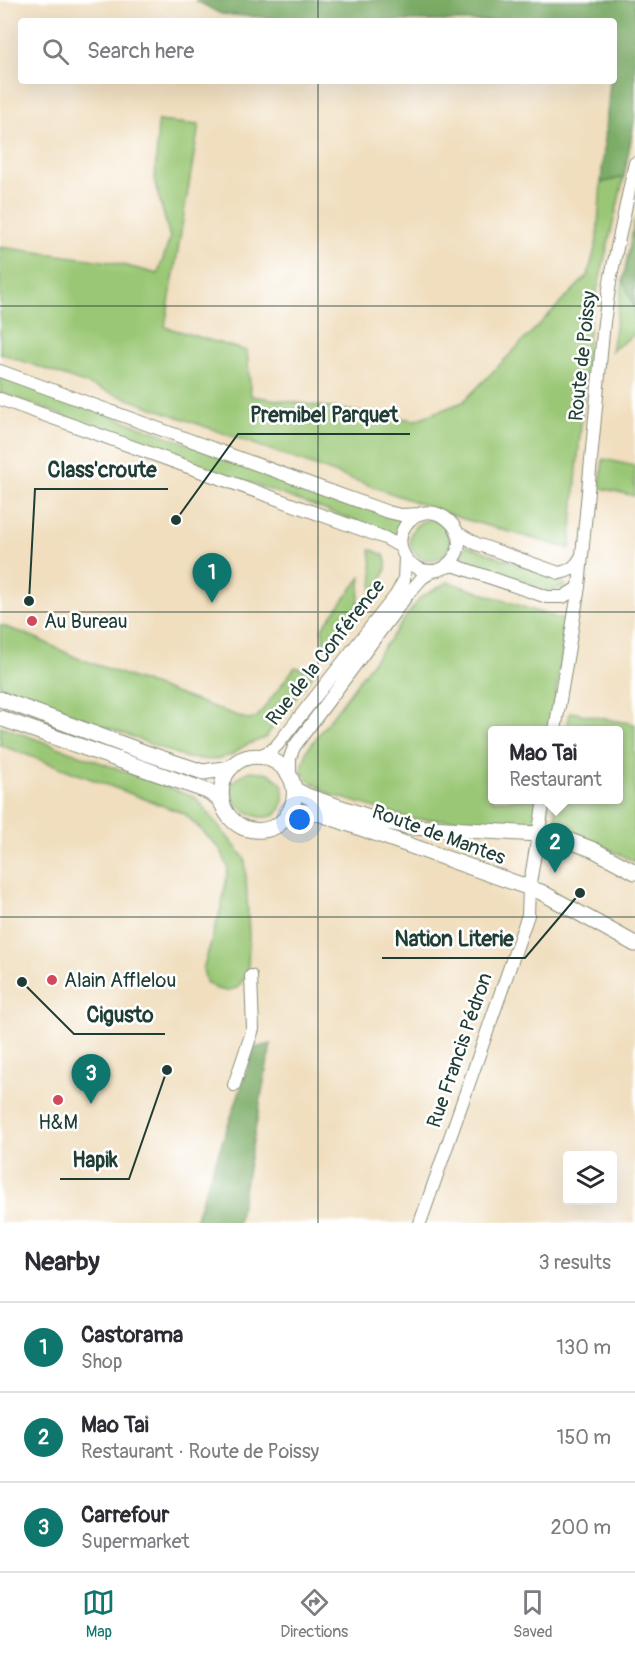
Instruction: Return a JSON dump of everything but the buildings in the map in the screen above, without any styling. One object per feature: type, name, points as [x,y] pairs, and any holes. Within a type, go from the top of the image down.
[{"type":"main road","points":[[0,699],[203,772],[231,768]]},
{"type":"main road","points":[[0,718],[207,790],[218,798],[232,820],[251,830],[269,829],[279,824],[287,816],[294,801],[292,782]]},
{"type":"main road","points":[[222,804],[222,783],[231,768],[241,761],[255,757],[274,760],[284,768],[292,782],[307,796],[378,820],[412,827],[539,834],[565,839],[594,850],[635,872]]},
{"type":"main road","name":"Route de Mantes","points":[[287,816],[306,812],[321,814],[529,889],[561,902],[635,944]]},
{"type":"street","name":"Route de Poissy","points":[[556,726],[579,587],[604,322],[611,276],[635,163]]},
{"type":"street","points":[[0,371],[388,512],[401,515],[434,513],[443,516],[458,533],[477,544],[559,573],[567,572],[577,566],[582,556]]},
{"type":"street","points":[[0,399],[385,538],[419,569],[433,571],[446,566],[456,566],[547,597],[563,597],[579,587]]},
{"type":"street","points":[[403,552],[402,534],[405,526],[420,514]]},
{"type":"street","points":[[446,566],[457,551],[458,533]]},
{"type":"street","name":"Rue de la Conférence","points":[[255,757],[271,751],[278,744],[385,609],[404,580],[403,552]]},
{"type":"street","name":"Rue de la Conférence","points":[[292,782],[290,758],[294,747],[408,594],[422,578],[433,571]]},
{"type":"street","points":[[529,889],[543,804]]},
{"type":"street","name":"Rue Francis Pédron","points":[[420,1223],[528,915],[529,889]]},
{"type":"street","points":[[234,1084],[253,1029],[251,976]]},
{"type":"green space","points":[[195,0],[635,0],[635,118],[624,177],[601,183],[610,84],[617,84],[617,18],[271,18],[221,14]]},
{"type":"green space","points":[[158,121],[199,125],[165,327],[247,351],[251,396],[415,420],[463,402],[588,275],[597,240],[601,183],[624,177],[590,320],[570,549],[460,518],[0,353],[0,247],[111,262],[158,274],[170,238],[155,183]]},
{"type":"green space","points":[[635,219],[635,308],[623,280]]},
{"type":"green space","points":[[623,280],[635,308],[635,334],[611,351]]},
{"type":"green space","points":[[0,376],[406,522],[400,537],[0,393]]},
{"type":"green space","points":[[603,459],[635,466],[635,496],[600,488]]},
{"type":"green space","points":[[430,520],[438,521],[444,526],[449,532],[449,548],[444,554],[438,559],[430,560],[422,559],[416,554],[411,548],[410,540],[411,532],[416,526],[422,521]]},
{"type":"green space","points":[[466,545],[555,578],[566,586],[547,592],[459,562]]},
{"type":"green space","points":[[370,549],[384,555],[386,561],[386,571],[371,593],[373,577]]},
{"type":"green space","points":[[361,577],[357,615],[331,649],[324,643],[322,628]]},
{"type":"green space","points":[[448,582],[566,621],[552,726],[488,726],[488,804],[541,804],[536,822],[413,819],[332,795],[311,782],[301,772],[307,750],[421,597]]},
{"type":"green space","points":[[0,625],[36,638],[75,657],[249,720],[257,717],[295,667],[315,672],[265,738],[244,746],[232,755],[212,760],[187,758],[0,686]]},
{"type":"green space","points":[[570,712],[635,724],[635,862],[612,850],[568,833],[557,821],[556,804],[623,804],[623,726],[568,726]]},
{"type":"green space","points":[[0,726],[195,797],[245,859],[249,934],[248,973],[237,988],[226,991],[217,989],[206,982],[203,969],[222,905],[228,868],[221,850],[185,814],[0,745]]},
{"type":"green space","points":[[250,771],[269,773],[282,784],[282,805],[274,815],[262,817],[248,813],[237,804],[231,793],[234,781]]},
{"type":"green space","points":[[271,1044],[238,1223],[194,1223],[255,1048]]},
{"type":"place","name":"Premibel Parquet","points":[[176,520]]},
{"type":"place","name":"Class'croute","points":[[29,601]]},
{"type":"place","name":"Castorama","points":[[212,603]]},
{"type":"place","name":"Au Bureau","points":[[32,621]]},
{"type":"place","name":"Mao Tai","points":[[555,873]]},
{"type":"place","name":"Nation Literie","points":[[580,893]]},
{"type":"place","name":"Alain Afflelou","points":[[52,980]]},
{"type":"place","name":"Cigusto","points":[[22,982]]},
{"type":"place","name":"Hapik","points":[[167,1070]]},
{"type":"place","name":"H&M","points":[[58,1100]]},
{"type":"place","name":"Carrefour","points":[[91,1104]]}]
